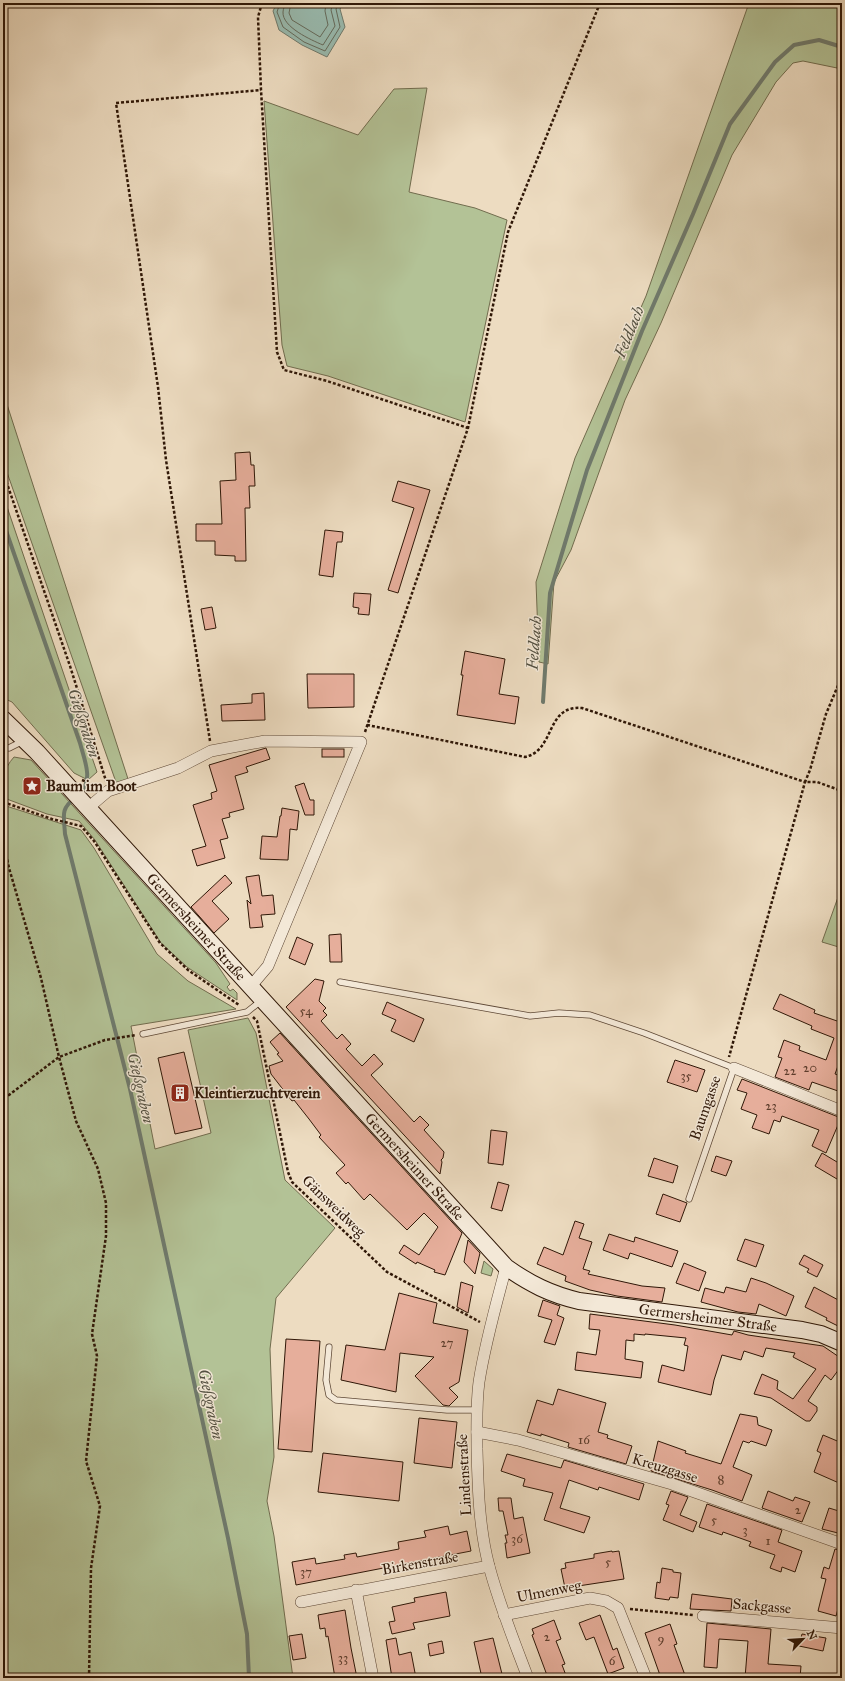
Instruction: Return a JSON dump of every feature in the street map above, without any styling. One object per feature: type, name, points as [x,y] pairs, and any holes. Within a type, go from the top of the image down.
[{"type":"street","name":"Germersheimer Straße","points":[[3,719],[75,784],[86,806],[506,1267],[524,1280],[542,1290],[579,1302],[802,1330],[821,1334],[842,1342]]},
{"type":"street","points":[[86,806],[108,791],[178,768],[211,751],[265,741],[361,742],[268,966],[251,986]]},
{"type":"street","name":"Baumgasse","points":[[731,1067],[842,1111]]},
{"type":"street","name":"Lindenstraße","points":[[506,1267],[490,1327],[479,1383],[477,1432],[478,1481],[482,1528],[489,1566],[504,1615],[528,1678]]},
{"type":"street","name":"Kreuzgasse","points":[[477,1432],[518,1440],[672,1484],[842,1544]]},
{"type":"street","name":"Birkenstraße","points":[[301,1602],[356,1590],[489,1566]]},
{"type":"street","points":[[356,1590],[373,1678]]},
{"type":"street","name":"Ulmenweg","points":[[504,1615],[590,1598],[606,1601],[618,1608]]},
{"type":"street","points":[[618,1608],[646,1678]]},
{"type":"street","name":"Sackgasse","points":[[703,1616],[842,1628]]},
{"type":"lane","points":[[3,748],[9,748],[26,740]]},
{"type":"lane","points":[[340,982],[530,1016],[559,1013],[590,1015],[644,1033],[731,1067]]},
{"type":"lane","points":[[143,1034],[247,1012],[262,999]]},
{"type":"lane","name":"Baumgasse","points":[[689,1199],[731,1067]]},
{"type":"lane","points":[[329,1348],[326,1380],[329,1394],[336,1400],[458,1411],[478,1410]]},
{"type":"path","points":[[262,3],[258,17],[261,90],[277,352],[284,370],[327,381],[468,428]]},
{"type":"path","points":[[361,742],[468,428],[508,232],[600,3]]},
{"type":"path","points":[[211,751],[168,468],[158,387],[116,103],[261,90]]},
{"type":"path","points":[[3,472],[106,776],[108,791]]},
{"type":"path","points":[[731,1067],[805,782],[810,770],[826,714],[842,676]]},
{"type":"path","points":[[366,725],[525,757],[537,753],[560,715],[570,709],[582,708],[805,782],[816,782],[842,791]]},
{"type":"path","points":[[75,784],[97,786]]},
{"type":"path","name":"Gänsweidweg","points":[[3,802],[52,819],[81,826],[94,841],[160,943],[188,970],[238,1004],[257,1021],[288,1172],[292,1182],[387,1272],[490,1327]]},
{"type":"path","points":[[3,840],[9,868],[41,978],[59,1057],[76,1121],[98,1169],[106,1203],[106,1236],[92,1334],[97,1356],[86,1461],[100,1506],[91,1568],[89,1678]]},
{"type":"path","points":[[3,1095],[9,1094],[59,1057],[105,1040],[125,1037]]},
{"type":"path","points":[[618,1608],[703,1616]]},
{"type":"green space","points":[[749,3],[830,3],[842,6],[842,69],[803,61],[793,63],[776,82],[732,155],[661,323],[625,400],[571,550],[554,582],[548,664],[539,662],[536,582],[575,458],[646,296]]},
{"type":"green space","points":[[427,88],[409,192],[475,208],[507,220],[465,422],[328,376],[287,366],[282,345],[264,101],[358,135],[394,89]]},
{"type":"green space","points":[[3,392],[129,782],[117,785],[3,461]]},
{"type":"green space","points":[[3,495],[97,772],[88,780],[74,773],[12,702],[3,698]]},
{"type":"green space","points":[[14,757],[31,760],[216,963],[230,984],[227,987],[230,991],[233,989],[237,993],[237,1000],[187,967],[161,943],[95,840],[79,821],[47,814],[4,798],[3,782],[5,771]]},
{"type":"green space","points":[[3,805],[81,830],[94,848],[157,954],[188,981],[236,1009],[131,1026],[155,1149],[211,1133],[188,1030],[248,1018],[256,1033],[285,1180],[335,1228],[276,1298],[270,1349],[274,1457],[267,1501],[274,1536],[293,1678],[3,1678]]},
{"type":"green space","points":[[842,886],[842,948],[822,942]]},
{"type":"green space","points":[[484,1261],[493,1269],[491,1276],[481,1273]]},
{"type":"water","points":[[277,3],[344,3],[340,9],[345,27],[327,57],[302,45],[279,30],[273,11]]},
{"type":"building","points":[[250,452],[251,465],[254,465],[255,486],[249,486],[250,508],[245,508],[246,561],[235,561],[235,556],[215,555],[215,541],[196,541],[196,524],[222,524],[220,481],[236,480],[235,453]]},
{"type":"building","points":[[398,481],[430,490],[398,593],[388,590],[414,508],[392,501]]},
{"type":"building","points":[[325,530],[343,532],[342,542],[337,542],[333,577],[319,575]]},
{"type":"building","points":[[354,593],[371,594],[369,615],[358,614],[359,608],[353,607]]},
{"type":"building","points":[[212,607],[216,628],[205,630],[201,609]]},
{"type":"building","points":[[465,651],[505,659],[499,694],[519,697],[515,724],[457,715]]},
{"type":"building","points":[[307,674],[354,674],[354,707],[308,708]]},
{"type":"building","points":[[264,693],[265,720],[222,721],[221,705],[252,703],[252,694]]},
{"type":"building","points":[[266,748],[270,759],[246,767],[248,772],[235,776],[244,809],[229,813],[230,817],[222,819],[228,838],[220,840],[225,858],[197,866],[192,850],[206,846],[193,805],[212,799],[211,793],[217,791],[209,765]]},
{"type":"building","points":[[322,749],[344,749],[344,757],[322,757]]},
{"type":"building","points":[[304,783],[310,800],[314,800],[314,815],[305,815],[295,786]]},
{"type":"building","points":[[282,808],[299,811],[297,830],[290,829],[288,860],[260,859],[262,836],[277,837]]},
{"type":"building","points":[[225,875],[232,883],[212,901],[229,919],[214,933],[191,907]]},
{"type":"building","points":[[259,875],[262,896],[273,895],[275,914],[261,915],[263,927],[250,928],[247,900],[251,904],[246,877]]},
{"type":"building","points":[[341,934],[342,962],[330,962],[329,935]]},
{"type":"building","points":[[297,937],[313,944],[305,965],[289,958]]},
{"type":"building","points":[[315,979],[324,981],[319,1001],[326,1008],[323,1011],[327,1015],[321,1021],[337,1039],[342,1034],[351,1044],[346,1049],[362,1066],[374,1054],[383,1064],[371,1075],[414,1122],[420,1116],[429,1125],[424,1130],[444,1152],[441,1160],[440,1174],[286,1007]]},
{"type":"building","points":[[780,994],[815,1010],[814,1013],[840,1022],[842,1019],[842,1055],[835,1074],[842,1076],[838,1091],[812,1082],[809,1090],[775,1077],[782,1058],[778,1057],[784,1040],[800,1046],[799,1050],[826,1060],[834,1038],[811,1029],[812,1026],[773,1009]]},
{"type":"building","points":[[387,1002],[424,1019],[414,1042],[391,1031],[396,1020],[382,1014]]},
{"type":"building","points":[[280,1033],[462,1233],[445,1275],[434,1272],[435,1270],[417,1262],[416,1264],[399,1253],[404,1245],[419,1255],[438,1227],[424,1213],[407,1230],[370,1194],[364,1200],[348,1182],[346,1184],[336,1173],[345,1165],[319,1137],[321,1135],[309,1119],[294,1100],[292,1101],[271,1074],[269,1066],[283,1061],[277,1054],[279,1053],[270,1042]]},
{"type":"building","name":"Kleintierzuchtverein","points":[[184,1052],[202,1128],[175,1134],[158,1058]]},
{"type":"building","points":[[675,1060],[705,1070],[697,1092],[667,1082]]},
{"type":"building","points":[[742,1079],[841,1118],[826,1153],[812,1146],[819,1130],[782,1116],[780,1122],[774,1120],[769,1134],[752,1128],[757,1115],[741,1109],[747,1093],[737,1090]]},
{"type":"building","points":[[491,1130],[507,1132],[503,1165],[488,1163]]},
{"type":"building","points":[[822,1153],[842,1165],[842,1182],[815,1166]]},
{"type":"building","points":[[716,1156],[732,1161],[726,1176],[711,1171]]},
{"type":"building","points":[[654,1158],[678,1166],[673,1183],[648,1176]]},
{"type":"building","points":[[498,1182],[509,1185],[502,1211],[491,1208]]},
{"type":"building","points":[[663,1194],[687,1203],[680,1222],[656,1214]]},
{"type":"building","points":[[575,1221],[584,1224],[579,1238],[592,1242],[583,1269],[590,1271],[588,1274],[642,1286],[665,1288],[662,1302],[617,1296],[590,1290],[565,1281],[566,1276],[537,1264],[544,1247],[563,1255]]},
{"type":"building","points":[[609,1234],[634,1242],[635,1237],[678,1251],[672,1267],[630,1253],[628,1259],[603,1250]]},
{"type":"building","points":[[745,1239],[764,1245],[756,1267],[737,1260]]},
{"type":"building","points":[[468,1240],[480,1253],[475,1274],[464,1262]]},
{"type":"building","points":[[804,1255],[823,1265],[817,1277],[807,1272],[809,1269],[799,1264]]},
{"type":"building","points":[[684,1263],[706,1272],[699,1291],[676,1283]]},
{"type":"building","points":[[751,1278],[794,1296],[786,1316],[759,1304],[756,1314],[738,1312],[701,1302],[705,1288],[724,1293],[726,1287],[746,1292]]},
{"type":"building","points":[[461,1282],[473,1286],[468,1313],[457,1307]]},
{"type":"building","points":[[814,1287],[842,1302],[842,1328],[826,1320],[827,1318],[805,1307]]},
{"type":"building","points":[[399,1293],[437,1303],[433,1323],[468,1330],[459,1382],[449,1388],[458,1397],[449,1406],[443,1405],[415,1376],[434,1357],[400,1353],[396,1392],[341,1380],[346,1345],[385,1350]]},
{"type":"building","points":[[543,1300],[560,1306],[557,1315],[564,1318],[555,1345],[544,1342],[552,1320],[538,1316]]},
{"type":"building","points":[[590,1314],[675,1325],[732,1335],[734,1331],[748,1335],[823,1346],[842,1359],[842,1365],[831,1380],[825,1375],[808,1401],[817,1407],[817,1411],[810,1421],[806,1421],[771,1398],[754,1394],[762,1374],[778,1381],[777,1389],[793,1399],[816,1369],[793,1357],[795,1353],[766,1348],[763,1357],[744,1351],[741,1360],[722,1355],[711,1395],[658,1382],[662,1365],[684,1371],[688,1346],[684,1345],[686,1338],[634,1334],[634,1341],[626,1340],[625,1359],[643,1362],[641,1378],[575,1370],[577,1352],[596,1355],[600,1330],[589,1329]]},
{"type":"building","points":[[286,1339],[320,1341],[312,1452],[278,1449]]},
{"type":"building","points":[[558,1389],[606,1403],[598,1432],[608,1435],[607,1438],[632,1446],[626,1464],[568,1447],[569,1443],[541,1434],[541,1436],[527,1432],[537,1400],[553,1405]]},
{"type":"building","points":[[740,1414],[757,1417],[758,1425],[772,1430],[766,1446],[751,1441],[749,1443],[743,1441],[733,1467],[752,1475],[742,1501],[651,1471],[658,1441],[686,1451],[685,1453],[721,1464]]},
{"type":"building","points":[[419,1418],[457,1422],[452,1468],[414,1463]]},
{"type":"building","points":[[823,1435],[842,1443],[842,1475],[839,1483],[814,1472],[821,1453],[817,1451]]},
{"type":"building","points":[[323,1453],[403,1462],[399,1501],[318,1492]]},
{"type":"building","points":[[507,1454],[561,1468],[564,1460],[644,1484],[639,1500],[599,1487],[598,1490],[569,1480],[560,1508],[590,1517],[584,1533],[544,1520],[553,1493],[523,1486],[525,1479],[501,1471]]},
{"type":"building","points":[[671,1491],[688,1497],[680,1515],[697,1522],[693,1532],[663,1520],[669,1505],[666,1504]]},
{"type":"building","points":[[768,1491],[793,1501],[795,1497],[810,1502],[802,1522],[762,1508]]},
{"type":"building","points":[[498,1498],[511,1498],[514,1519],[523,1517],[530,1553],[507,1558],[505,1543],[507,1543],[505,1535],[508,1535],[503,1511],[499,1511]]},
{"type":"building","points":[[707,1504],[782,1530],[778,1542],[802,1551],[795,1572],[782,1567],[781,1572],[770,1568],[775,1555],[749,1546],[751,1542],[723,1532],[722,1535],[699,1527]]},
{"type":"building","points":[[829,1508],[842,1512],[842,1534],[822,1529]]},
{"type":"building","points":[[448,1526],[450,1535],[467,1531],[471,1551],[296,1585],[292,1562],[315,1558],[316,1564],[345,1559],[344,1555],[356,1553],[357,1557],[399,1549],[398,1542],[426,1537],[424,1531]]},
{"type":"building","points":[[835,1549],[842,1551],[842,1595],[836,1616],[818,1611],[826,1579],[821,1578],[824,1567],[829,1569]]},
{"type":"building","points":[[619,1551],[624,1579],[565,1588],[561,1569],[566,1568],[565,1563],[594,1558],[594,1554]]},
{"type":"building","points":[[662,1568],[681,1573],[678,1598],[670,1597],[669,1600],[655,1598],[657,1582],[660,1583]]},
{"type":"building","points":[[446,1592],[450,1616],[413,1623],[415,1629],[392,1634],[389,1622],[395,1621],[392,1607],[415,1602],[414,1598]]},
{"type":"building","points":[[692,1594],[732,1599],[731,1611],[690,1609]]},
{"type":"building","points":[[345,1610],[357,1678],[335,1678],[328,1636],[326,1637],[325,1628],[320,1629],[318,1615]]},
{"type":"building","points":[[600,1615],[613,1650],[617,1648],[624,1668],[608,1674],[594,1637],[586,1640],[579,1623]]},
{"type":"building","points":[[554,1620],[561,1639],[556,1641],[565,1664],[562,1665],[567,1678],[548,1678],[532,1635],[534,1634],[532,1629]]},
{"type":"building","points":[[707,1623],[771,1629],[768,1664],[801,1666],[800,1678],[745,1678],[748,1641],[719,1639],[717,1668],[704,1667]]},
{"type":"building","points":[[670,1624],[677,1644],[674,1645],[686,1678],[661,1678],[645,1633]]},
{"type":"building","points":[[302,1634],[306,1658],[293,1660],[289,1636]]},
{"type":"building","points":[[802,1634],[826,1638],[823,1651],[799,1646]]},
{"type":"building","points":[[396,1638],[399,1655],[411,1652],[416,1678],[392,1678],[386,1640]]},
{"type":"building","points":[[493,1638],[503,1678],[482,1678],[474,1642]]},
{"type":"building","points":[[442,1641],[444,1653],[430,1656],[428,1644]]},
{"type":"waterway","name":"Feldlach","points":[[543,702],[550,593],[587,470],[642,331],[730,124],[775,62],[794,45],[819,40],[842,47]]},
{"type":"waterway","name":"Gießgraben","points":[[3,522],[84,756],[87,776],[84,788],[80,793]]},
{"type":"waterway","name":"Gießgraben","points":[[75,798],[65,809],[65,834],[130,1089],[228,1538],[247,1634],[249,1678]]},
{"type":"place","name":"Baum im Boot","points":[[32,786]]},
{"type":"place","name":"Kleintierzuchtverein","points":[[180,1093]]}]
